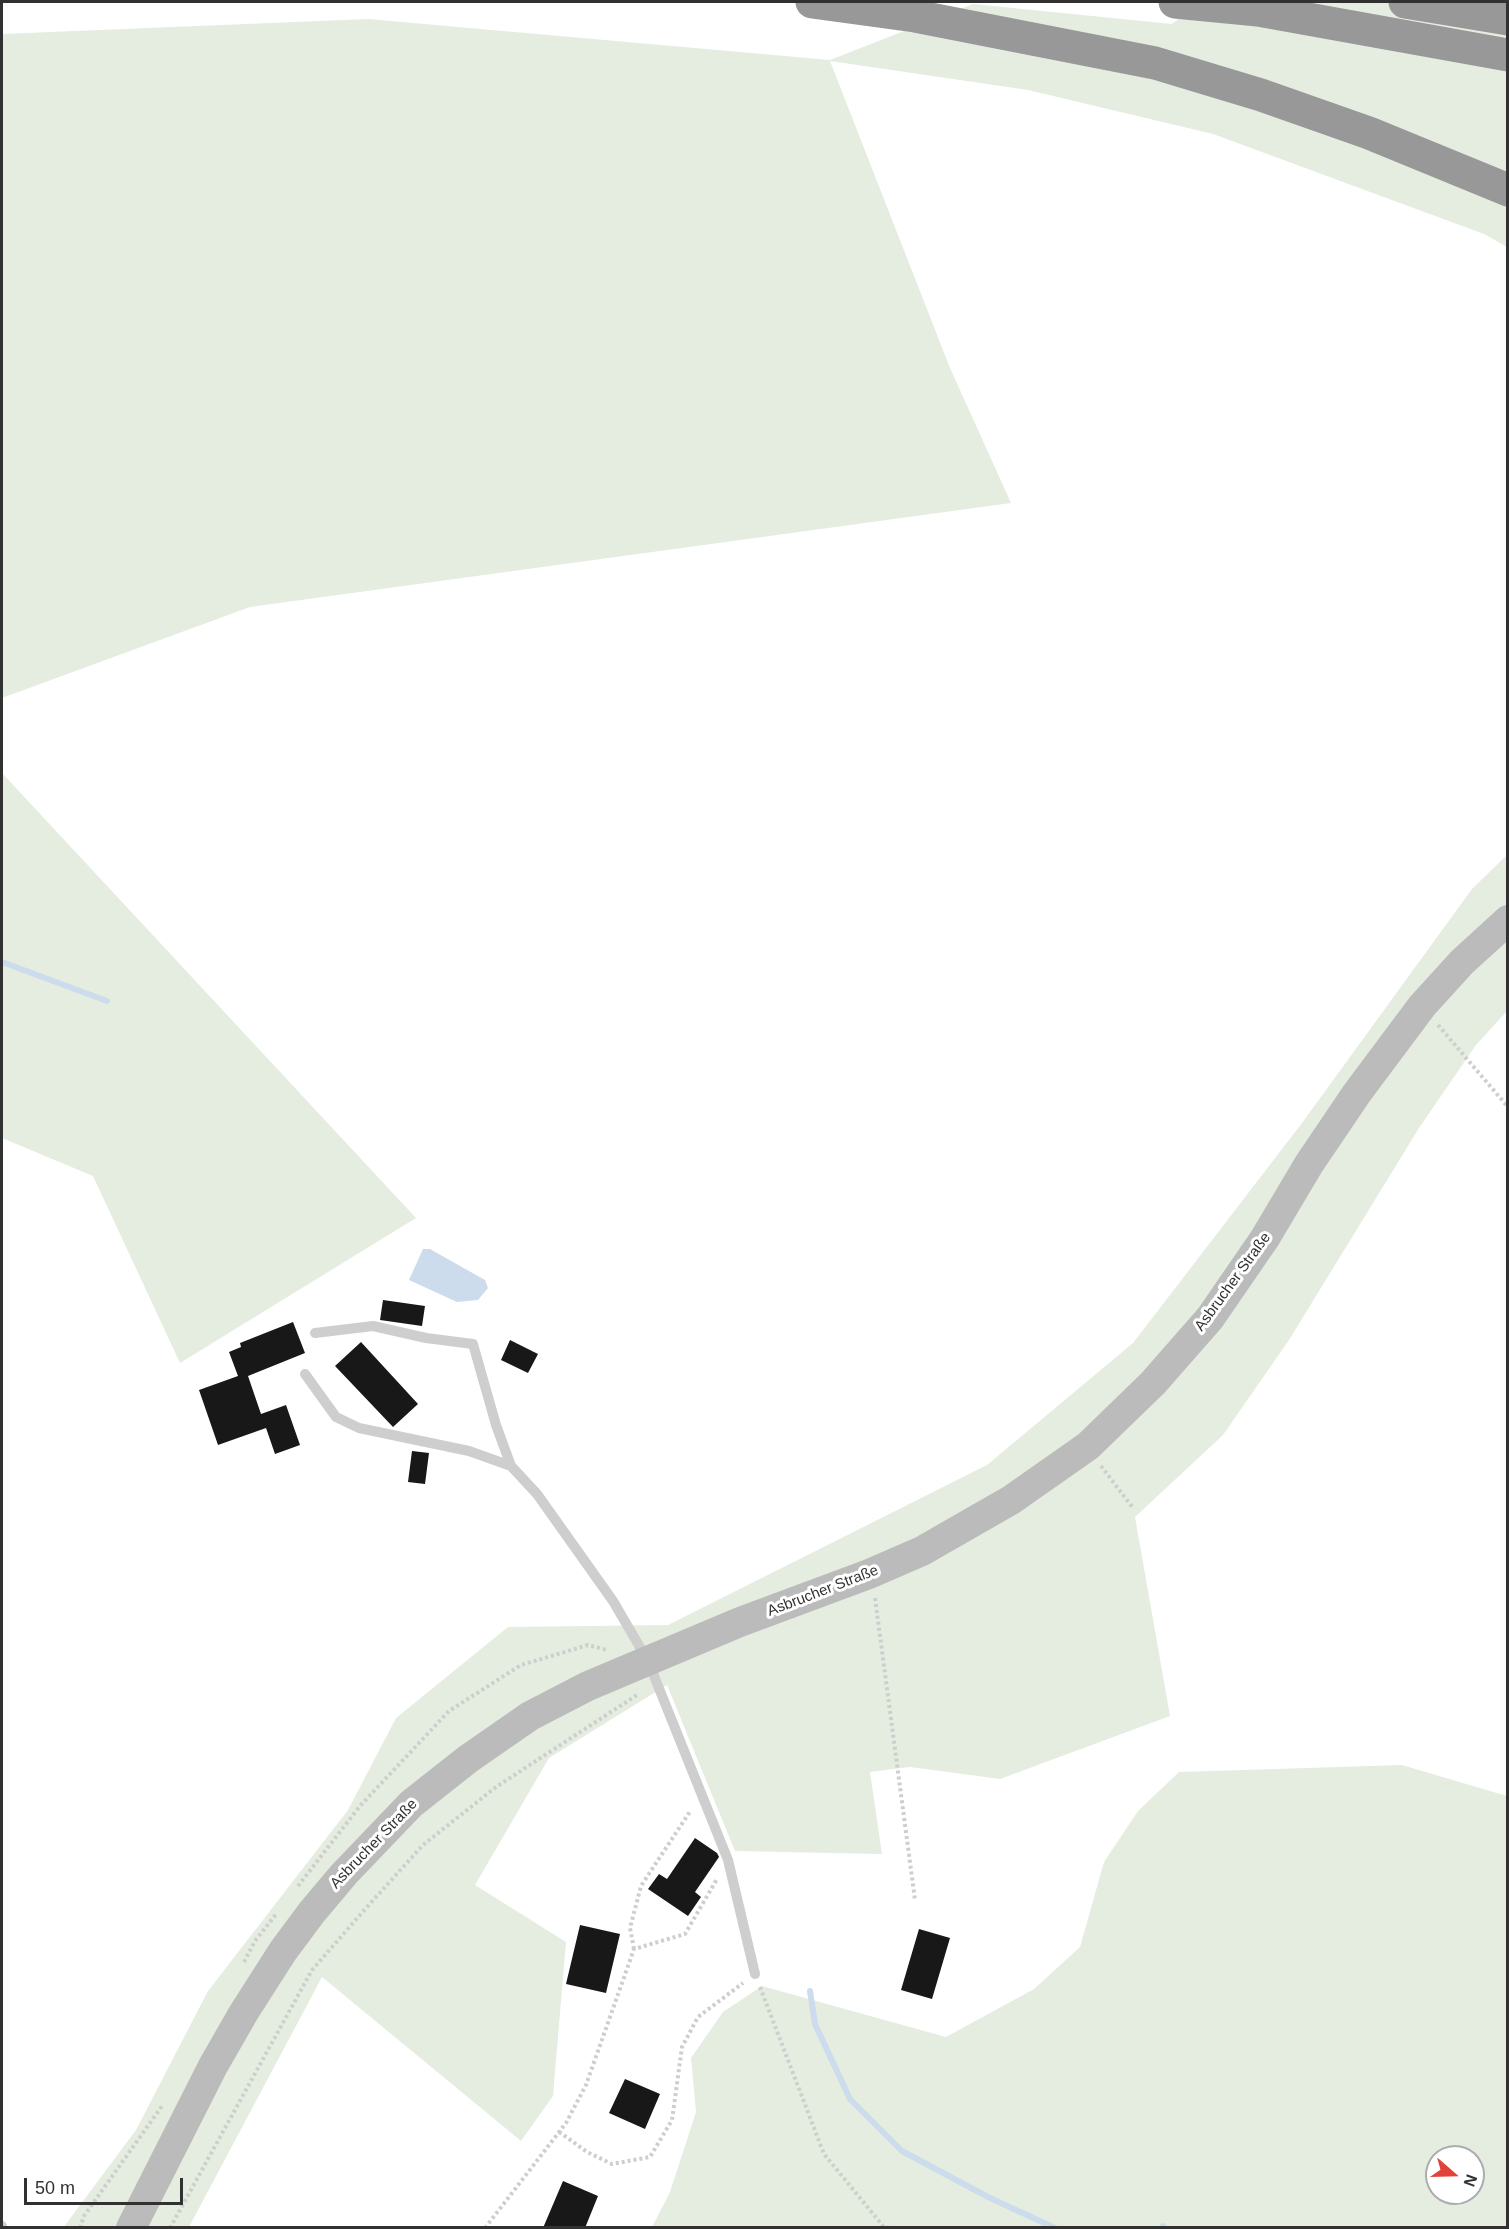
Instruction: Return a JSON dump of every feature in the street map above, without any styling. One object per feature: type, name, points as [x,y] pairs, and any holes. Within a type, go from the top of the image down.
[{"type":"highway","points":[[812,2],[915,16],[1155,63],[1261,95],[1369,133],[1508,190]]},
{"type":"highway","points":[[1175,2],[1258,10],[1508,55]]},
{"type":"highway","points":[[1405,2],[1508,19]]},
{"type":"main road","name":"Asbrucher Straße","points":[[131,2228],[213,2066],[244,2012],[312,1912],[374,1840],[411,1804],[468,1759],[530,1716],[588,1686],[652,1672],[740,1622],[869,1574],[922,1551],[1011,1500],[1088,1446],[1153,1383],[1210,1318],[1265,1238],[1309,1164],[1357,1093],[1422,1006],[1462,962],[1508,920]]},
{"type":"lane","points":[[315,1333],[373,1326],[426,1338],[473,1344],[496,1425],[511,1466],[537,1494],[613,1601],[652,1672],[728,1860],[755,1974]]},
{"type":"lane","points":[[305,1374],[336,1417],[358,1428],[469,1451],[511,1466]]},
{"type":"path","points":[[1422,1006],[1508,1107]]},
{"type":"path","points":[[1091,1471],[1108,1457]]},
{"type":"path","points":[[1100,1465],[1133,1508]]},
{"type":"path","points":[[864,1599],[875,1594],[915,1900]]},
{"type":"path","points":[[170,2228],[312,1970],[367,1906],[423,1845],[496,1787],[652,1672]]},
{"type":"path","points":[[485,2228],[559,2132],[586,2085],[634,1949],[630,1928],[641,1886],[702,1794]]},
{"type":"path","points":[[634,1949],[685,1934],[728,1860]]},
{"type":"path","points":[[559,2132],[587,2152],[612,2164],[650,2157],[672,2120],[682,2047],[698,2017],[755,1974],[824,2154],[883,2226],[889,2228]]},
{"type":"shaded area","points":[[1199,2],[1507,2],[1507,247],[1484,234],[1213,134],[1028,90],[830,61],[950,368],[1011,503],[250,607],[2,698],[2,34],[368,19],[830,60],[973,4],[1172,24]]},
{"type":"shaded area","points":[[2,773],[416,1218],[180,1363],[93,1176],[2,1138]]},
{"type":"shaded area","points":[[1507,855],[1507,1011],[1476,1045],[1419,1128],[1289,1340],[1223,1435],[1135,1517],[1170,1716],[1000,1779],[910,1767],[870,1772],[882,1854],[735,1851],[667,1685],[549,1758],[475,1885],[566,1942],[553,2096],[521,2141],[322,1977],[189,2227],[63,2228],[136,2130],[208,1991],[348,1810],[396,1718],[508,1627],[668,1625],[987,1465],[1133,1343],[1302,1123],[1472,889]]},
{"type":"shaded area","points":[[1402,1765],[1507,1796],[1507,2227],[652,2227],[670,2192],[696,2112],[691,2058],[723,2012],[762,1986],[946,2037],[1034,1989],[1080,1947],[1104,1862],[1138,1811],[1179,1772]]},
{"type":"water","points":[[423,1249],[430,1249],[485,1280],[488,1288],[478,1300],[457,1302],[409,1280]]},
{"type":"building","points":[[383,1300],[425,1306],[422,1326],[380,1320]]},
{"type":"building","points":[[293,1322],[305,1353],[248,1376],[261,1414],[286,1405],[300,1445],[275,1454],[266,1428],[218,1445],[199,1390],[238,1376],[229,1352],[241,1347],[240,1343]]},
{"type":"building","points":[[510,1340],[538,1354],[528,1373],[501,1360]]},
{"type":"building","points":[[361,1342],[418,1404],[393,1427],[335,1366]]},
{"type":"building","points":[[412,1451],[429,1453],[425,1484],[408,1482]]},
{"type":"building","points":[[695,1838],[717,1853],[719,1857],[695,1892],[701,1897],[688,1916],[648,1889],[659,1874],[667,1879]]},
{"type":"building","points":[[580,1925],[620,1934],[606,1993],[566,1984]]},
{"type":"building","points":[[919,1929],[950,1938],[932,1999],[901,1990]]},
{"type":"building","points":[[625,2079],[660,2094],[645,2129],[609,2113]]},
{"type":"building","points":[[563,2181],[598,2196],[585,2228],[543,2228]]},
{"type":"waterway","points":[[2,962],[107,1001]]},
{"type":"waterway","points":[[810,1991],[815,2024],[850,2099],[902,2151],[988,2197],[1055,2228]]}]
